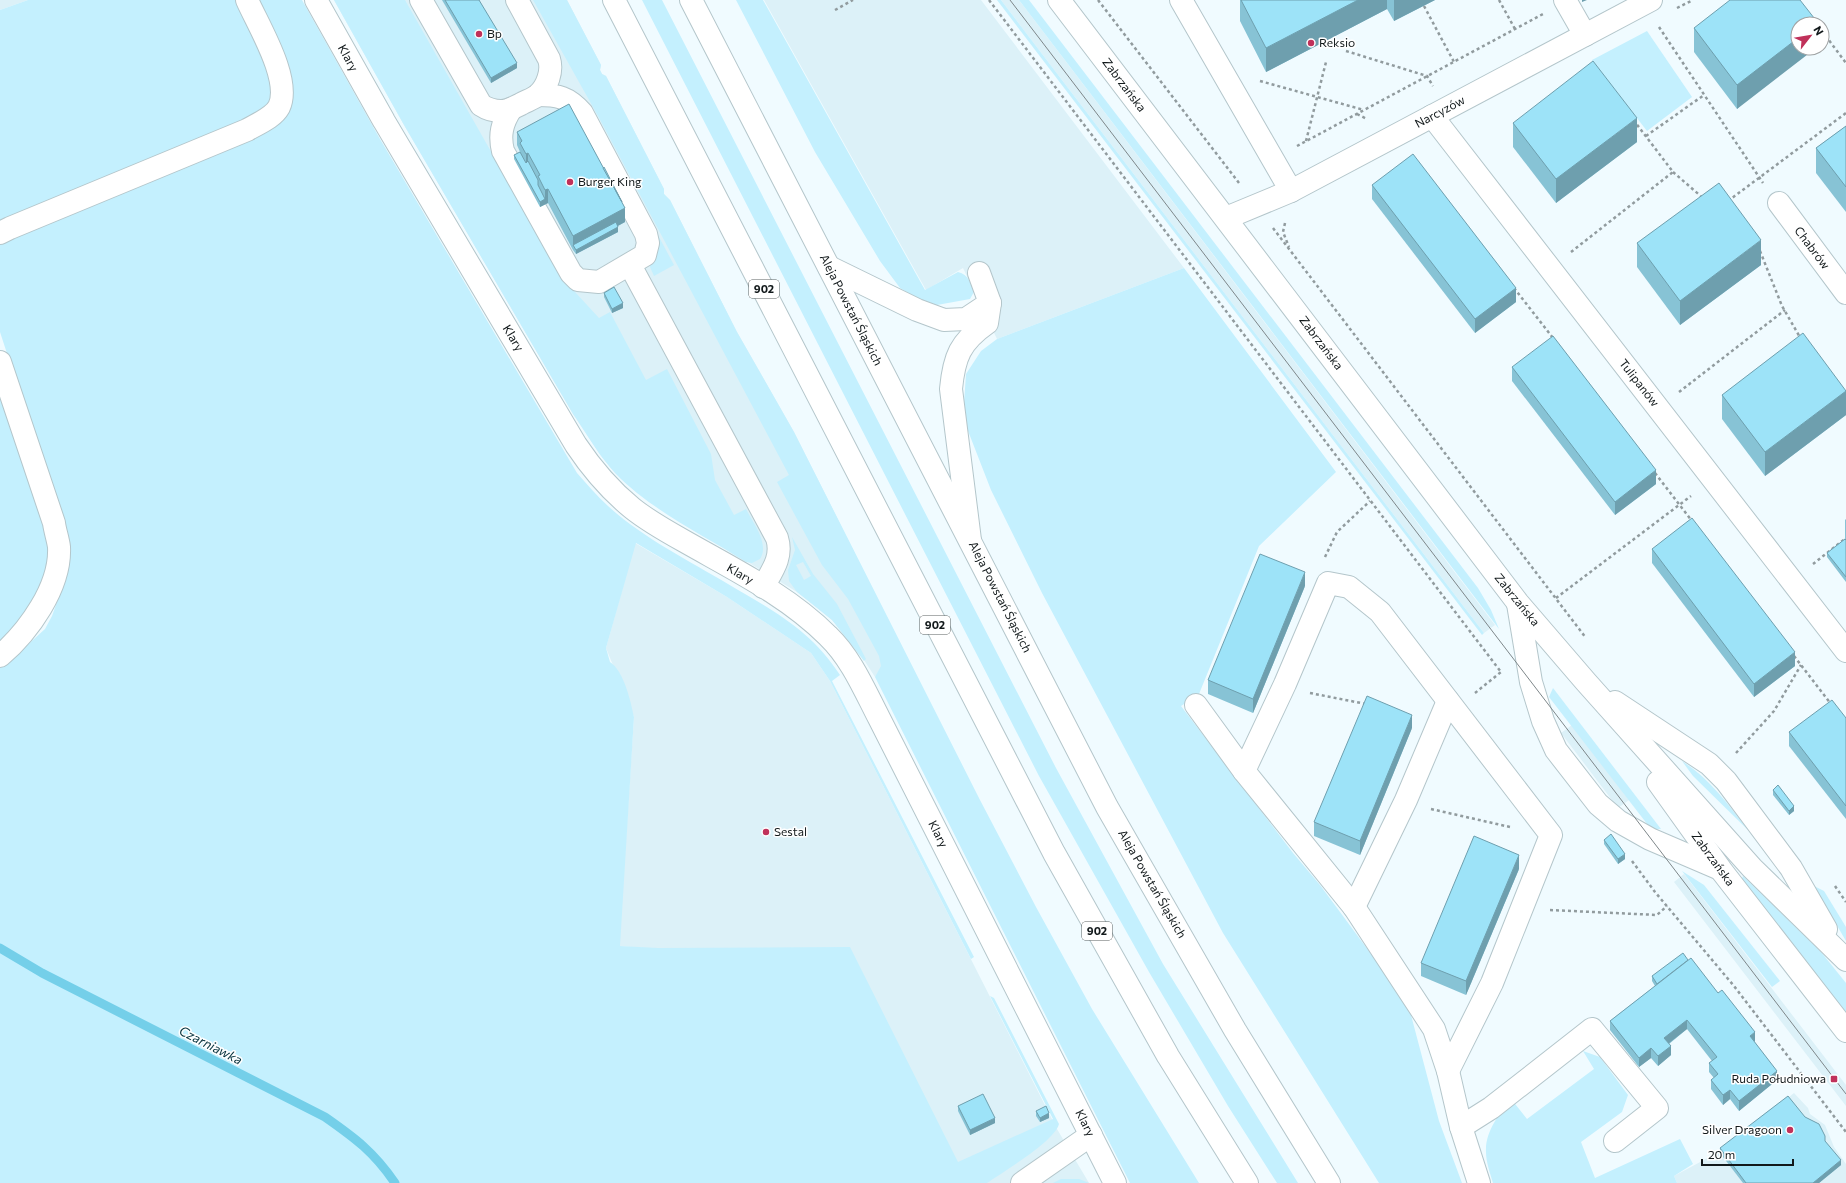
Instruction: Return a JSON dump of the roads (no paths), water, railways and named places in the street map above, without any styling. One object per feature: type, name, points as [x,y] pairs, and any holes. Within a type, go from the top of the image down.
[{"type":"street","points":[[0,233],[247,130],[263,122],[279,108],[282,93],[278,70],[247,0]]},
{"type":"street","name":"Klary","points":[[316,0],[384,121],[576,445],[591,467],[610,489],[633,509],[657,525],[763,587],[807,617],[828,635],[847,658],[1115,1183]]},
{"type":"street","points":[[421,0],[481,105],[493,110],[502,111],[511,109],[538,95],[546,84],[551,65],[517,0]]},
{"type":"street","points":[[599,0],[643,56]]},
{"type":"street","name":"902","points":[[614,0],[1054,853],[1168,1056],[1247,1183]]},
{"type":"street","name":"Aleja Powstań Śląskich","points":[[691,0],[1108,807],[1235,1030],[1329,1183]]},
{"type":"street","name":"Zabrzańska","points":[[1059,0],[1518,603],[1586,682],[1752,868],[1845,959]]},
{"type":"street","points":[[1181,0],[1291,191]]},
{"type":"street","points":[[1565,0],[1585,35]]},
{"type":"street","name":"Narcyzów","points":[[1226,218],[1257,207],[1291,191],[1647,2]]},
{"type":"street","points":[[511,109],[504,121],[501,132],[503,152],[571,273],[578,280],[599,282],[645,255],[648,243],[646,234],[582,113],[573,103],[562,97],[538,95]]},
{"type":"street","name":"Tulipanów","points":[[1432,116],[1846,651]]},
{"type":"street","name":"Chabrów","points":[[1779,203],[1846,293]]},
{"type":"street","points":[[630,265],[777,538],[779,555],[763,587]]},
{"type":"street","points":[[829,267],[917,310],[944,320],[966,319],[985,313]]},
{"type":"street","points":[[970,541],[951,388],[953,367],[961,347],[975,332],[985,313],[979,273]]},
{"type":"street","points":[[0,362],[54,523],[59,548],[55,573],[48,593],[36,616],[15,643],[0,656]]},
{"type":"street","points":[[1244,771],[1285,684],[1328,583],[1349,587],[1380,612],[1551,836],[1492,983],[1448,1071]]},
{"type":"street","points":[[1518,603],[1531,682],[1543,721],[1556,750],[1598,804],[1618,822],[1650,839],[1721,870]]},
{"type":"street","points":[[1586,682],[1653,729],[1709,764],[1726,782],[1791,868],[1821,921],[1845,959]]},
{"type":"street","name":"Zabrzańska","points":[[1586,682],[1721,870],[1846,1032]]},
{"type":"street","points":[[1354,907],[1406,800],[1448,701]]},
{"type":"street","points":[[1196,705],[1244,771],[1354,907],[1434,1029],[1448,1071],[1461,1127],[1479,1183]]},
{"type":"street","points":[[1461,1127],[1491,1108],[1592,1029],[1658,1108],[1615,1141]]},
{"type":"street","points":[[1022,1183],[1091,1135]]},
{"type":"waterway","name":"Czarniawka","points":[[0,948],[42,973],[325,1117],[346,1132],[372,1154],[395,1183]]},
{"type":"tram line","points":[[1010,0],[1846,1094]]},
{"type":"place","name":"Bp","points":[[479,34]]},
{"type":"place","name":"Reksio","points":[[1311,43]]},
{"type":"place","name":"Burger King","points":[[570,182]]},
{"type":"place","name":"Sestal","points":[[766,832]]},
{"type":"place","name":"Ruda Południowa","points":[[1834,1079]]},
{"type":"place","name":"Silver Dragoon","points":[[1790,1130]]}]
